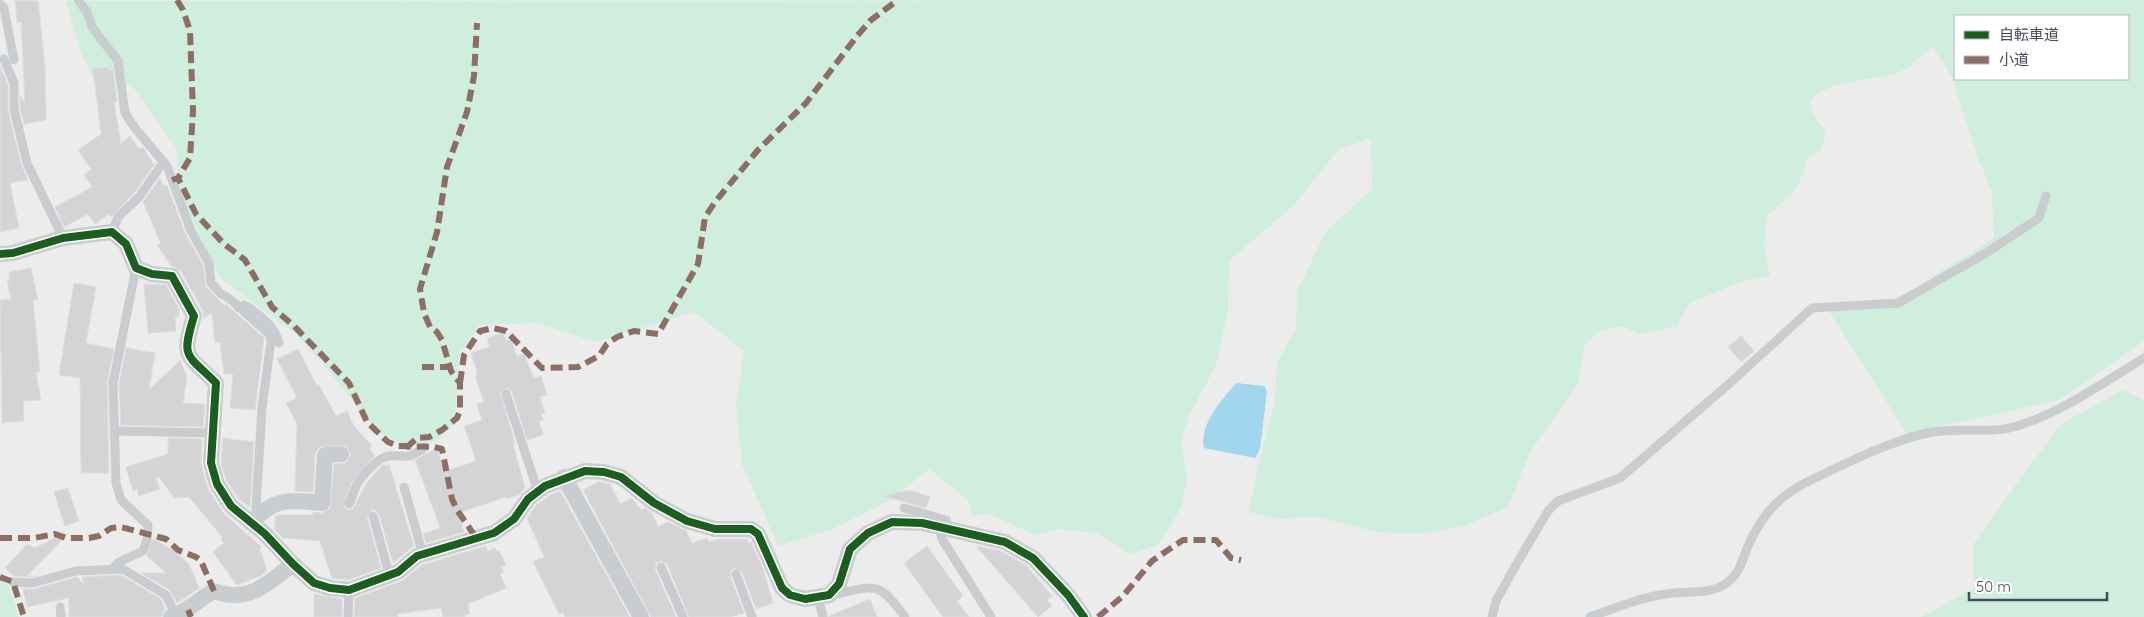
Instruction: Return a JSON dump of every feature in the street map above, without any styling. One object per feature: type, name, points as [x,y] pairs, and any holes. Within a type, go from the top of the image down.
[{"type":"street","points":[[0,254],[13,254],[63,238],[112,232],[126,244],[136,268],[152,274],[172,276],[194,316],[185,345],[187,354],[216,383],[211,463],[217,484],[231,506],[255,519],[265,534],[314,583],[349,590],[398,572],[417,556],[494,533],[514,519],[528,499],[538,492],[564,477],[585,471],[604,472],[621,477],[654,503],[687,521],[715,529],[751,529],[758,534],[782,588],[790,595],[799,598],[824,597],[839,584],[850,550],[868,532],[892,522],[922,523],[1006,542],[1033,558],[1068,595],[1084,617]]},
{"type":"street","points":[[255,519],[271,505],[287,500],[322,503],[325,455],[340,454]]},
{"type":"street","points":[[564,477],[641,617]]},
{"type":"street","points":[[173,616],[188,610],[194,603],[214,591],[227,596],[247,595],[293,564]]},
{"type":"lane","points":[[78,0],[87,12],[92,27],[118,61],[125,113],[149,144],[158,152],[167,166],[191,232],[209,263],[211,282],[221,294],[229,298],[270,336],[271,341],[262,408],[255,519]]},
{"type":"lane","points":[[0,4],[4,8],[14,60]]},
{"type":"lane","points":[[4,59],[14,83],[14,109],[27,163],[63,238]]},
{"type":"lane","points":[[149,144],[160,167],[172,180]]},
{"type":"lane","points":[[112,232],[118,217],[139,197],[160,167]]},
{"type":"lane","points":[[1492,617],[1496,601],[1517,563],[1548,511],[1558,501],[1620,478],[1730,383],[1812,308],[1898,303],[1986,253],[2039,218],[2046,196]]},
{"type":"lane","points":[[114,568],[119,562],[143,550],[147,541],[148,524],[121,500],[116,483],[113,383],[136,268]]},
{"type":"lane","points":[[239,308],[244,305],[250,308],[272,328],[279,343]]},
{"type":"lane","points":[[1590,617],[1633,601],[1668,593],[1699,592],[1726,584],[1737,574],[1749,544],[1766,513],[1782,496],[1812,479],[1884,447],[1928,433],[2015,427],[2074,400],[2144,358]]},
{"type":"lane","points":[[506,394],[538,492]]},
{"type":"lane","points":[[115,431],[214,433]]},
{"type":"lane","points":[[349,504],[355,487],[368,471],[383,458],[389,456],[407,458],[425,447]]},
{"type":"lane","points":[[404,487],[423,555]]},
{"type":"lane","points":[[904,508],[946,520],[942,528],[942,539],[991,617]]},
{"type":"lane","points":[[373,516],[389,574]]},
{"type":"lane","points":[[661,567],[683,617]]},
{"type":"lane","points":[[13,582],[32,583],[76,571],[114,568],[131,573],[166,595],[173,616]]},
{"type":"lane","points":[[736,574],[752,617]]},
{"type":"lane","points":[[823,617],[824,597],[871,587],[887,593],[905,617]]},
{"type":"lane","points":[[348,617],[349,590]]},
{"type":"lane","points":[[60,607],[61,617]]},
{"type":"green space","points":[[2144,0],[2144,341],[2059,400],[1907,434],[1829,311],[1860,304],[1906,305],[1935,275],[1994,238],[1992,192],[1978,158],[1951,75],[1932,46],[1912,64],[1899,72],[1840,84],[1818,94],[1809,101],[1816,120],[1826,131],[1821,150],[1808,157],[1794,190],[1767,215],[1764,248],[1770,276],[1746,280],[1689,303],[1677,326],[1640,334],[1621,326],[1599,331],[1584,345],[1578,384],[1530,452],[1508,507],[1464,526],[1421,534],[1377,532],[1317,517],[1278,519],[1249,512],[1259,462],[1275,402],[1277,362],[1296,329],[1297,292],[1325,233],[1372,189],[1371,138],[1339,149],[1294,205],[1229,261],[1228,309],[1216,365],[1188,418],[1181,440],[1187,479],[1181,508],[1158,545],[1130,554],[1096,533],[1058,529],[1037,535],[986,513],[973,517],[967,499],[929,469],[892,499],[833,529],[778,546],[742,464],[736,404],[744,351],[694,312],[596,342],[538,323],[479,325],[459,355],[455,422],[436,442],[403,444],[379,434],[326,367],[292,331],[219,277],[180,194],[176,148],[132,86],[92,75],[81,53],[66,1]]},
{"type":"green space","points":[[2123,390],[2144,400],[2144,617],[1921,617],[1974,588],[1974,543],[2061,424]]},
{"type":"green space","points":[[0,580],[9,586],[19,617],[0,617]]},
{"type":"water","points":[[1236,383],[1264,386],[1267,391],[1260,449],[1255,458],[1204,448],[1203,439],[1208,421]]},
{"type":"building","points":[[15,0],[38,1],[45,65],[46,120],[24,124],[20,108],[20,96],[25,103],[21,22],[17,23]]},
{"type":"building","points":[[0,66],[8,84],[8,110],[21,164],[28,180],[10,183],[19,228],[0,232]]},
{"type":"building","points":[[108,67],[108,70],[113,70],[117,102],[114,102],[121,144],[130,136],[139,149],[143,147],[154,165],[134,193],[111,217],[109,214],[95,224],[88,214],[64,227],[55,207],[92,187],[84,175],[91,169],[78,150],[101,134],[93,69]]},
{"type":"building","points":[[160,178],[164,186],[167,185],[185,233],[203,265],[206,287],[225,306],[226,304],[264,338],[255,410],[230,408],[233,374],[224,374],[220,342],[215,343],[212,313],[204,318],[203,311],[181,271],[171,266],[157,245],[161,244],[143,202]]},
{"type":"building","points":[[31,268],[38,299],[33,300],[40,372],[36,372],[41,400],[23,401],[24,421],[2,423],[0,300],[11,299],[7,280],[10,280],[9,272]]},
{"type":"building","points":[[74,283],[96,287],[86,343],[114,349],[107,383],[109,473],[81,473],[80,378],[59,375]]},
{"type":"building","points":[[144,284],[166,285],[179,309],[179,317],[175,317],[176,331],[148,333]]},
{"type":"building","points":[[503,333],[506,340],[512,341],[517,356],[524,354],[534,378],[541,376],[547,395],[540,397],[545,413],[541,414],[543,420],[539,421],[543,435],[527,440],[512,392],[507,388],[500,392],[515,443],[513,444],[525,488],[519,495],[506,499],[506,497],[458,513],[464,532],[426,543],[423,534],[440,528],[415,460],[437,448],[444,472],[476,461],[464,426],[482,420],[477,404],[484,402],[476,378],[477,372],[471,353],[490,347],[487,338]]},
{"type":"building","points":[[1741,336],[1754,351],[1741,362],[1728,347]]},
{"type":"building","points":[[126,348],[155,353],[149,390],[180,360],[187,377],[183,403],[205,404],[203,427],[121,425],[119,384]]},
{"type":"building","points":[[298,349],[317,386],[319,385],[336,416],[347,411],[354,426],[372,446],[369,448],[375,455],[351,483],[344,507],[347,510],[353,509],[367,482],[383,465],[389,465],[414,546],[393,563],[379,514],[375,510],[371,510],[367,518],[381,568],[348,580],[332,578],[320,541],[283,538],[275,530],[275,516],[314,515],[312,512],[322,513],[330,509],[334,464],[346,463],[351,454],[345,445],[319,447],[315,454],[313,492],[295,491],[297,424],[286,403],[297,398],[277,359]]},
{"type":"building","points":[[168,438],[202,439],[201,463],[207,487],[224,514],[262,547],[260,549],[267,571],[260,576],[237,585],[213,552],[224,543],[221,540],[223,538],[189,497],[174,498],[159,477],[156,478],[160,489],[139,496],[137,489],[133,491],[126,467],[168,454]]},
{"type":"building","points":[[223,438],[254,442],[250,507],[239,499],[226,480],[221,462]]},
{"type":"building","points":[[598,482],[610,484],[620,504],[632,498],[641,510],[645,508],[652,513],[658,527],[668,522],[686,531],[692,543],[707,538],[709,542],[718,539],[747,539],[748,543],[751,542],[763,569],[773,603],[756,609],[742,572],[734,568],[731,570],[730,576],[744,613],[730,617],[689,617],[667,564],[661,561],[656,563],[655,569],[676,617],[651,617],[583,490]]},
{"type":"building","points":[[68,488],[79,521],[65,526],[54,492]]},
{"type":"building","points":[[910,490],[930,497],[926,508],[883,496]]},
{"type":"building","points":[[560,491],[630,617],[565,617],[563,612],[559,614],[533,562],[544,557],[527,518],[535,506],[550,495]]},
{"type":"building","points":[[64,533],[66,536],[27,576],[36,576],[31,577],[14,576],[5,568],[27,544],[35,548]]},
{"type":"building","points":[[153,539],[176,552],[189,564],[199,588],[177,603],[170,590],[141,573],[166,573],[147,556]]},
{"type":"building","points":[[486,546],[488,551],[495,548],[496,552],[499,550],[506,565],[501,567],[503,572],[500,574],[506,588],[468,604],[470,614],[465,615],[465,617],[443,617],[441,608],[397,614],[398,617],[354,617],[355,598],[402,581],[422,565]]},
{"type":"building","points":[[927,546],[963,596],[957,601],[969,617],[943,617],[904,563]]},
{"type":"building","points":[[976,546],[1001,551],[1027,566],[1052,596],[1047,600],[1052,606],[1038,617]]},
{"type":"building","points":[[121,575],[161,599],[165,608],[161,617],[69,617],[69,598],[27,607],[23,589],[34,589],[77,577],[84,585],[82,577]]},
{"type":"building","points":[[314,594],[342,599],[342,617],[314,617]]},
{"type":"building","points":[[870,599],[877,617],[829,617],[829,616]]},
{"type":"marked path","points":[[177,0],[183,10],[190,31],[193,111],[190,158],[178,178]]},
{"type":"marked path","points":[[460,383],[464,355],[480,331],[493,328],[506,331],[542,368],[578,367],[599,356],[607,344],[617,337],[634,331],[658,334],[698,264],[705,217],[715,202],[758,150],[806,103],[871,20],[898,0]]},
{"type":"marked path","points":[[406,448],[417,438],[429,437],[442,430],[457,418],[460,411],[460,383],[451,371],[442,340],[437,332],[430,327],[424,313],[420,289],[437,232],[447,167],[467,112],[474,76],[477,23]]},
{"type":"marked path","points":[[172,180],[178,178],[196,214],[224,244],[245,260],[272,307],[294,326],[349,383],[367,422],[388,442],[398,446],[442,449],[452,499],[457,510],[477,539]]},
{"type":"marked path","points":[[422,367],[450,367]]},
{"type":"marked path","points":[[0,538],[34,538],[55,534],[66,538],[89,538],[99,536],[111,528],[121,527],[166,539],[178,550],[196,557],[201,561],[214,591]]},
{"type":"marked path","points":[[1098,617],[1123,596],[1152,561],[1183,540],[1216,540],[1231,558],[1241,560]]},
{"type":"marked path","points":[[0,577],[13,582],[24,617]]},
{"type":"marked path","points":[[188,610],[191,617]]},
{"type":"cycle path","points":[[0,254],[13,253],[63,238],[112,232],[126,244],[136,268],[152,274],[172,276],[194,316],[188,340],[187,348],[189,354],[192,360],[216,383],[211,463],[217,484],[231,506],[265,534],[314,583],[330,588],[349,590],[398,572],[417,556],[494,533],[514,519],[528,499],[545,486],[585,471],[604,472],[621,477],[654,503],[687,521],[715,529],[751,529],[758,534],[782,588],[790,595],[805,599],[829,595],[839,584],[850,549],[868,533],[892,522],[922,523],[1005,542],[1033,558],[1068,595],[1084,617]]}]
